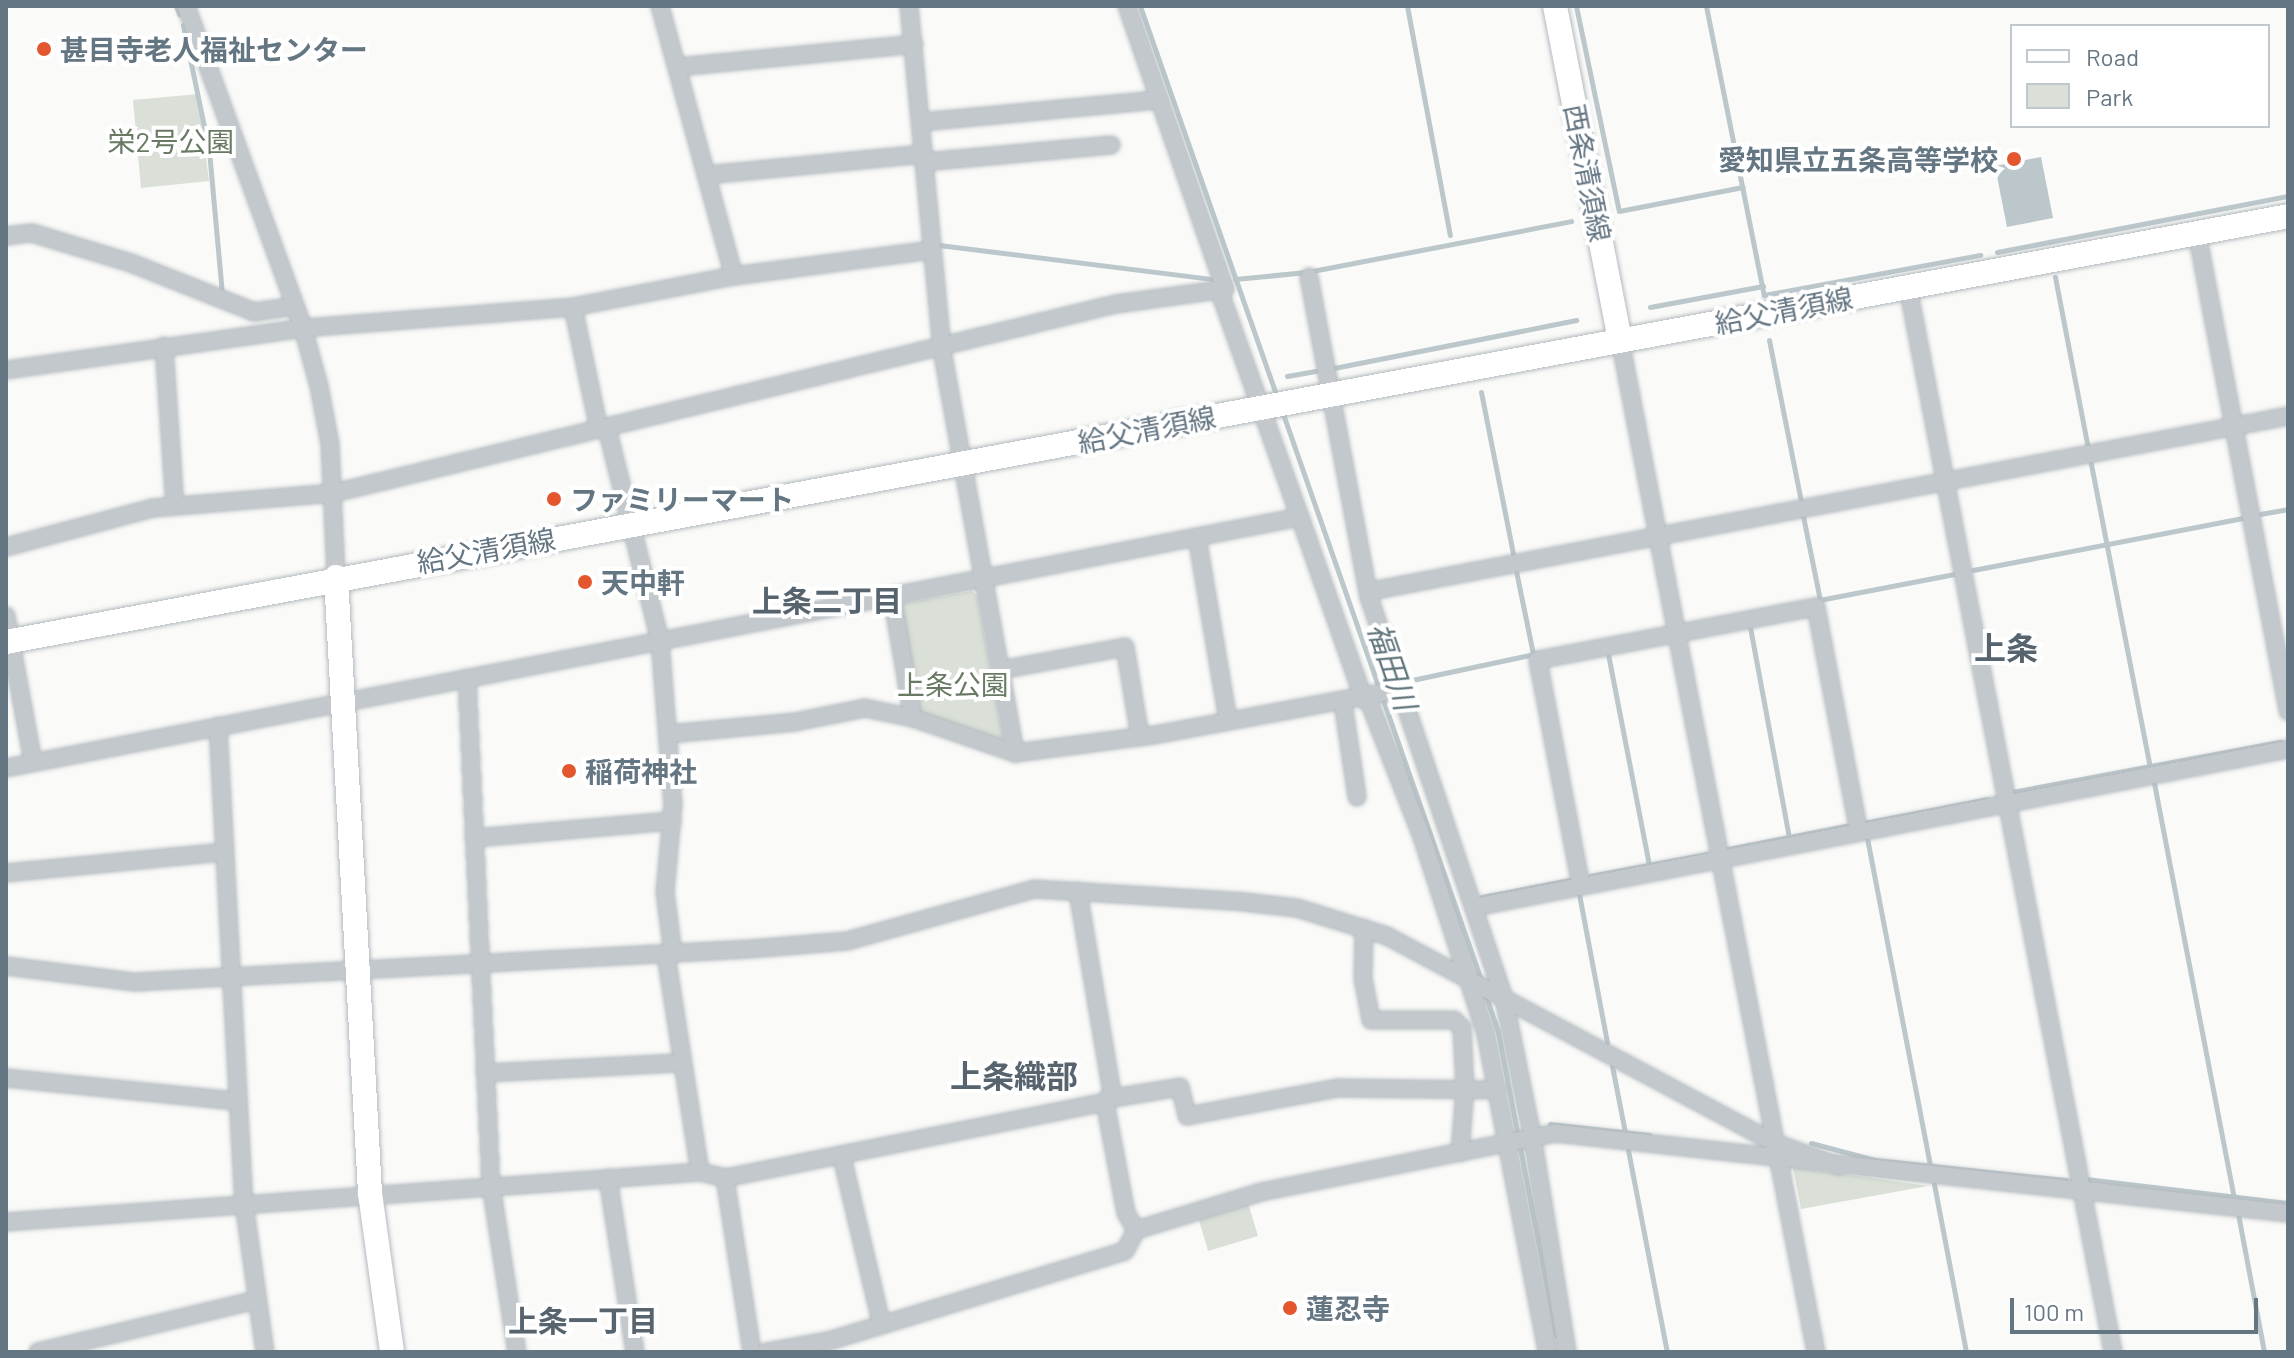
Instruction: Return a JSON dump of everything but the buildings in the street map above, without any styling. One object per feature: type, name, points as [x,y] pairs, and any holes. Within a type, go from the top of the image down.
[{"type":"main road","name":"西条清須線","points":[[1555,6],[1620,340]]},
{"type":"main road","name":"給父清須線","points":[[8,641],[336,577],[964,464],[2288,216]]},
{"type":"main road","points":[[336,577],[355,970],[370,1193],[392,1352]]},
{"type":"street","points":[[186,6],[303,328],[325,410],[334,493],[336,577]]},
{"type":"street","points":[[660,6],[734,276]]},
{"type":"street","points":[[909,6],[942,350],[1015,753]]},
{"type":"street","points":[[6,547],[175,506],[334,493],[942,350],[1116,304],[1225,289],[1127,6]]},
{"type":"street","points":[[677,67],[914,44]]},
{"type":"street","points":[[921,122],[1160,100]]},
{"type":"street","points":[[706,175],[1111,145]]},
{"type":"street","points":[[6,236],[32,233],[131,263],[254,312],[295,306]]},
{"type":"street","points":[[2197,233],[2288,711]]},
{"type":"street","points":[[6,370],[303,328],[573,307],[734,276],[932,250]]},
{"type":"street","points":[[1309,277],[1371,591],[1378,696],[1486,1034],[1498,1090],[1518,1137],[1553,1349]]},
{"type":"street","points":[[1908,287],[2113,1352]]},
{"type":"street","points":[[1219,290],[1264,406],[1300,517],[1475,907],[1499,997],[1518,1137],[1553,1349]]},
{"type":"street","points":[[573,307],[660,640],[669,734],[672,821],[665,892],[679,1063],[700,1172]]},
{"type":"street","points":[[1620,340],[1816,1352]]},
{"type":"street","points":[[164,346],[175,506]]},
{"type":"street","points":[[1371,591],[2288,416]]},
{"type":"street","points":[[6,768],[1300,517]]},
{"type":"street","points":[[1197,537],[1228,720]]},
{"type":"street","points":[[892,596],[913,718]]},
{"type":"street","points":[[1581,886],[1538,660],[1677,633],[1816,607],[1859,832]]},
{"type":"street","points":[[6,616],[8,641],[33,761]]},
{"type":"street","points":[[1000,670],[1125,647],[1140,737]]},
{"type":"street","points":[[467,678],[491,1185],[517,1352]]},
{"type":"street","points":[[669,734],[795,722],[865,708],[913,718],[1015,753],[1140,737],[1378,696]]},
{"type":"street","points":[[1343,703],[1357,797]]},
{"type":"street","points":[[218,726],[244,1203],[265,1352]]},
{"type":"street","points":[[1475,907],[2288,749]]},
{"type":"street","points":[[474,838],[672,821]]},
{"type":"street","points":[[6,873],[225,852]]},
{"type":"street","points":[[6,966],[135,982],[670,955],[847,941],[995,897],[1034,889],[1297,908],[1364,928],[1775,1143],[1839,1166]]},
{"type":"street","points":[[1078,891],[1112,1093],[1106,1101],[1126,1213],[1136,1230]]},
{"type":"street","points":[[1364,928],[1363,978],[1371,1020],[1454,1020],[1462,1028],[1465,1088],[1460,1153]]},
{"type":"street","points":[[485,1073],[679,1063]]},
{"type":"street","points":[[6,1078],[238,1101]]},
{"type":"street","points":[[6,1222],[370,1193],[700,1172],[725,1178],[1180,1087],[1187,1116],[1338,1088],[1498,1090]]},
{"type":"street","points":[[766,1352],[832,1340],[881,1322],[1125,1251],[1136,1230],[1261,1192],[1460,1153],[1518,1137],[1555,1133],[1779,1160],[2288,1213]]},
{"type":"street","points":[[842,1157],[881,1322]]},
{"type":"street","points":[[608,1178],[635,1352]]},
{"type":"street","points":[[725,1178],[752,1352]]},
{"type":"street","points":[[38,1352],[257,1300]]},
{"type":"green space","name":"栄2号公園","points":[[198,94],[209,181],[141,188],[133,100]]},
{"type":"green space","name":"上条公園","points":[[972,591],[977,595],[1003,737],[998,741],[917,711],[901,609],[904,603]]},
{"type":"green space","points":[[1793,1167],[1928,1186],[1801,1209]]},
{"type":"green space","points":[[1248,1203],[1258,1236],[1208,1251],[1198,1217]]},
{"type":"shaded area","points":[[2041,157],[2053,218],[2007,227],[1995,166]]},
{"type":"waterway","points":[[176,6],[179,14]]},
{"type":"waterway","name":"福田川","points":[[1140,6],[1277,398]]},
{"type":"waterway","points":[[1407,6],[1450,235]]},
{"type":"waterway","points":[[1576,6],[1619,211],[1743,187]]},
{"type":"waterway","points":[[1706,6],[1764,295],[1980,255]]},
{"type":"waterway","points":[[183,25],[209,151],[222,293]]},
{"type":"waterway","points":[[1997,252],[2288,196]]},
{"type":"waterway","points":[[1235,279],[1307,272],[1571,221]]},
{"type":"waterway","points":[[939,245],[1211,279]]},
{"type":"waterway","points":[[2055,277],[2088,448]]},
{"type":"waterway","points":[[1650,307],[1763,286]]},
{"type":"waterway","points":[[1334,368],[1576,320]]},
{"type":"waterway","points":[[1769,340],[1801,502]]},
{"type":"waterway","points":[[1287,376],[1322,370]]},
{"type":"waterway","points":[[1481,392],[1514,558]]},
{"type":"waterway","name":"福田川","points":[[1282,411],[1481,980]]},
{"type":"waterway","points":[[2090,459],[2150,767]]},
{"type":"waterway","points":[[2260,514],[2288,509]]},
{"type":"waterway","points":[[1803,516],[1820,600]]},
{"type":"waterway","points":[[1973,570],[2244,518]]},
{"type":"waterway","points":[[1516,571],[1533,654]]},
{"type":"waterway","points":[[1814,601],[1954,574]]},
{"type":"waterway","points":[[1750,627],[1789,837]]},
{"type":"waterway","points":[[1412,680],[1539,653]]},
{"type":"waterway","points":[[1608,654],[1649,865]]},
{"type":"waterway","points":[[2012,792],[2280,742]]},
{"type":"waterway","points":[[2154,783],[2234,1197]]},
{"type":"waterway","points":[[1864,823],[1987,799]]},
{"type":"waterway","points":[[1723,850],[1851,825]]},
{"type":"waterway","points":[[1867,838],[1930,1165]]},
{"type":"waterway","points":[[1590,876],[1706,854]]},
{"type":"waterway","points":[[1482,897],[1569,880]]},
{"type":"waterway","points":[[1579,894],[1607,1042]]},
{"type":"waterway","name":"福田川","points":[[1485,993],[1498,1032],[1556,1335]]},
{"type":"waterway","points":[[1612,1066],[1625,1132]]},
{"type":"waterway","points":[[1550,1124],[1649,1135]]},
{"type":"waterway","points":[[1811,1143],[1875,1160],[2066,1180]]},
{"type":"waterway","points":[[1628,1150],[1667,1352]]},
{"type":"waterway","points":[[2086,1179],[2288,1203]]},
{"type":"waterway","points":[[1934,1184],[1966,1352]]},
{"type":"waterway","points":[[2238,1214],[2264,1352]]},
{"type":"place","name":"甚目寺老人福祉センター","points":[[44,49]]},
{"type":"place","name":"愛知県立五条高等学校","points":[[2014,159]]},
{"type":"place","name":"ファミリーマート","points":[[554,499]]},
{"type":"place","name":"天中軒","points":[[585,582]]},
{"type":"place","name":"稲荷神社","points":[[569,771]]},
{"type":"place","name":"蓮忍寺","points":[[1290,1308]]},
{"type":"district","name":"上条二丁目","points":[[827,600]]},
{"type":"district","name":"上条","points":[[2006,647]]},
{"type":"district","name":"上条織部","points":[[1014,1075]]},
{"type":"district","name":"上条一丁目","points":[[583,1320]]}]
